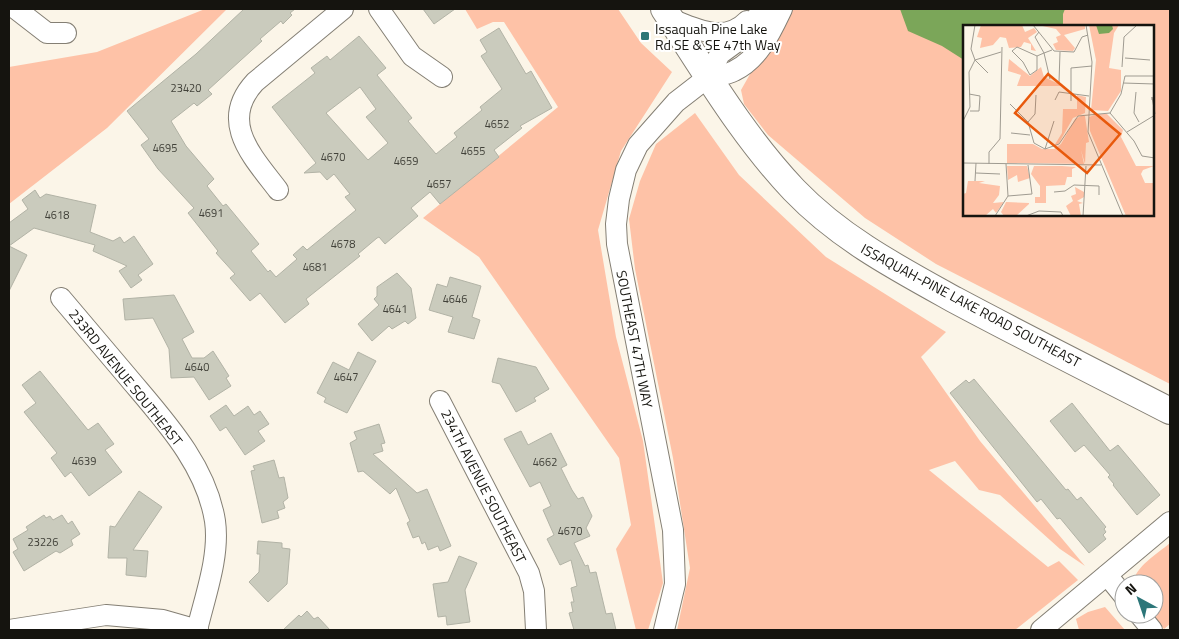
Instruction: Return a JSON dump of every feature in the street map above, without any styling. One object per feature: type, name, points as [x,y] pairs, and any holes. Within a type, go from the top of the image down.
[{"type":"main road","name":"ISSAQUAH-PINE LAKE ROAD SOUTHEAST","points":[[667,14],[707,78],[757,149],[788,184],[852,241],[881,260],[978,312],[1170,411]]},
{"type":"street","points":[[16,9],[47,33],[66,33]]},
{"type":"street","points":[[278,190],[250,154],[244,143],[239,121],[242,103],[252,86],[343,9]]},
{"type":"street","points":[[379,9],[412,56],[442,77]]},
{"type":"street","points":[[667,14],[713,34],[729,34],[743,26],[760,9]]},
{"type":"street","points":[[707,78],[720,54],[746,35],[760,9]]},
{"type":"street","points":[[707,78],[734,72],[759,51],[770,35],[782,9]]},
{"type":"street","name":"SOUTHEAST 47TH WAY","points":[[664,630],[675,584],[672,530],[617,244],[616,224],[626,170],[638,145],[676,102],[707,78]]},
{"type":"street","name":"233RD AVENUE SOUTHEAST","points":[[61,298],[163,418],[196,466],[207,491],[215,521],[215,540],[197,630]]},
{"type":"street","name":"234TH AVENUE SOUTHEAST","points":[[440,401],[529,573],[534,591],[536,630]]},
{"type":"street","points":[[1041,630],[1170,522]]},
{"type":"street","points":[[1107,575],[1114,584]]},
{"type":"street","points":[[9,630],[106,615],[163,620],[197,630]]},
{"type":"shaded area","points":[[205,9],[227,9],[107,128],[9,204],[9,67],[97,52]]},
{"type":"shaded area","points":[[465,9],[618,9],[641,43],[672,72],[621,151],[598,230],[616,337],[643,441],[663,583],[648,630],[636,630],[616,549],[631,525],[619,458],[479,257],[423,218],[558,107],[504,22],[493,22],[477,29]]},
{"type":"shaded area","points":[[787,9],[1170,9],[1170,384],[936,264],[865,218],[768,135],[744,104],[741,90]]},
{"type":"shaded area","points":[[900,9],[1065,9],[1063,25],[963,25],[963,59],[942,46],[908,31]]},
{"type":"shaded area","points":[[695,113],[739,175],[826,257],[946,332],[921,357],[980,441],[1085,566],[1060,549],[1000,495],[979,490],[955,461],[929,470],[1048,567],[1059,561],[1078,580],[1015,630],[677,630],[690,568],[673,458],[635,269],[629,219],[640,181],[656,144]]},
{"type":"shaded area","points":[[1170,543],[1170,624],[1164,629],[1160,624],[1164,624],[1164,574],[1136,574],[1153,556]]},
{"type":"shaded area","points":[[1105,607],[1114,617],[1114,624],[1120,624],[1125,630],[1079,630],[1076,619],[1088,612]]},
{"type":"building","points":[[244,9],[295,9],[283,24],[281,21],[260,39],[262,41],[208,90],[212,94],[197,106],[194,103],[171,121],[186,146],[214,179],[207,186],[223,206],[226,204],[259,244],[251,251],[268,272],[270,270],[276,277],[297,259],[293,255],[303,246],[307,250],[356,210],[345,197],[350,194],[334,174],[327,180],[320,172],[304,173],[316,163],[272,107],[315,73],[311,68],[327,56],[330,60],[359,36],[386,68],[377,75],[412,118],[408,121],[436,154],[457,137],[454,133],[482,110],[480,107],[502,89],[481,56],[487,52],[480,40],[499,28],[526,74],[531,71],[552,108],[520,126],[522,128],[494,150],[499,157],[440,204],[430,192],[411,208],[418,216],[385,244],[379,237],[377,238],[358,254],[360,256],[306,299],[309,304],[285,323],[260,293],[250,301],[230,278],[235,274],[216,253],[218,251],[188,213],[194,208],[158,169],[141,145],[149,139],[127,111],[196,54]],"holes":[[[360,87],[376,109],[366,117],[388,143],[368,160],[326,113]]]},
{"type":"building","points":[[423,9],[455,9],[434,24]]},
{"type":"building","points":[[35,190],[40,198],[46,194],[96,205],[90,232],[113,241],[120,237],[124,243],[134,236],[153,264],[138,275],[142,280],[131,288],[119,271],[127,266],[93,251],[95,245],[34,228],[9,246],[9,223],[28,209],[22,200]]},
{"type":"building","points":[[9,246],[27,255],[9,291]]},
{"type":"building","points":[[397,273],[411,288],[416,318],[408,324],[405,321],[392,329],[389,326],[372,341],[358,324],[379,305],[374,299],[377,296],[377,287]]},
{"type":"building","points":[[450,277],[481,286],[472,317],[480,320],[474,339],[448,332],[453,317],[429,310],[437,284],[447,287]]},
{"type":"building","points":[[174,295],[194,332],[182,339],[192,358],[204,358],[213,351],[229,376],[226,378],[231,386],[209,400],[194,377],[171,378],[169,349],[153,318],[125,320],[123,299]]},
{"type":"building","points":[[358,352],[376,361],[347,413],[324,402],[326,398],[317,393],[333,362],[349,370]]},
{"type":"building","points":[[498,358],[536,367],[549,389],[534,398],[536,401],[516,412],[500,384],[492,382]]},
{"type":"building","points":[[40,371],[88,430],[98,423],[114,444],[105,450],[122,472],[89,496],[71,472],[65,477],[51,458],[57,453],[24,412],[36,403],[22,385]]},
{"type":"building","points":[[974,379],[1066,490],[1068,489],[1077,500],[1081,497],[1106,527],[1104,529],[1106,532],[1103,535],[1106,539],[1089,553],[1060,518],[1057,519],[1041,499],[1037,502],[950,393],[966,380],[969,383]]},
{"type":"building","points":[[1072,403],[1110,451],[1118,445],[1160,495],[1137,515],[1113,485],[1108,477],[1110,475],[1084,445],[1075,452],[1050,421]]},
{"type":"building","points":[[226,405],[234,416],[248,406],[254,415],[260,411],[269,424],[258,431],[265,441],[245,455],[226,427],[220,431],[210,416]]},
{"type":"building","points":[[379,424],[385,443],[381,444],[383,451],[373,454],[417,493],[427,489],[451,546],[440,551],[438,546],[428,550],[425,542],[422,544],[419,536],[413,538],[407,523],[410,521],[396,488],[390,494],[363,471],[358,472],[350,443],[357,439],[354,432]]},
{"type":"building","points":[[521,431],[528,445],[551,433],[567,465],[561,468],[572,490],[578,499],[583,497],[592,516],[586,528],[590,536],[574,543],[585,566],[588,565],[590,573],[596,572],[606,614],[612,613],[616,630],[574,630],[569,613],[573,612],[571,602],[574,602],[571,588],[577,586],[571,560],[560,565],[547,539],[554,535],[543,510],[551,506],[540,482],[530,487],[504,439]]},
{"type":"building","points":[[274,460],[279,478],[284,477],[288,498],[283,502],[285,508],[277,511],[279,518],[262,523],[251,471],[255,470],[253,466]]},
{"type":"building","points":[[139,491],[162,507],[133,550],[148,551],[146,577],[126,575],[127,558],[108,558],[110,526],[115,527]]},
{"type":"building","points":[[44,515],[46,518],[50,516],[53,520],[62,515],[68,524],[72,521],[80,534],[71,540],[73,545],[60,553],[56,551],[24,571],[13,552],[18,549],[13,539],[28,530],[26,527]]},
{"type":"building","points":[[258,541],[282,543],[282,548],[290,549],[287,584],[268,602],[249,582],[259,572],[260,554],[257,554]]},
{"type":"building","points":[[459,556],[477,563],[465,590],[470,622],[447,625],[446,616],[438,617],[433,584],[448,582]]},
{"type":"building","points":[[307,611],[314,619],[318,617],[330,630],[283,630],[299,615],[301,617]]},
{"type":"place","name":"Issaquah Pine Lake Rd SE & SE 47th Way","points":[[645,36]]}]
